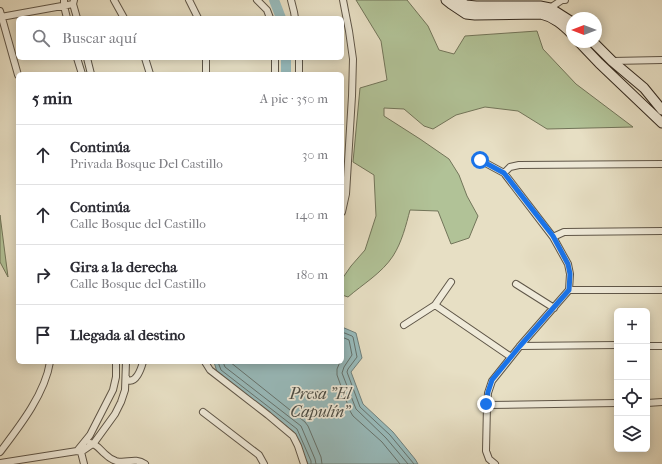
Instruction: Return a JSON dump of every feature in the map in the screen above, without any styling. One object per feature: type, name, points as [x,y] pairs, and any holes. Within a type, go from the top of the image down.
[{"type":"main road","points":[[446,0],[466,14],[542,14],[549,16],[566,28]]},
{"type":"main road","points":[[457,0],[466,5],[476,6],[540,6],[550,8],[566,18]]},
{"type":"main road","points":[[585,48],[662,123]]},
{"type":"main road","points":[[598,48],[644,88],[662,110]]},
{"type":"street","points":[[114,0],[123,16]]},
{"type":"street","points":[[189,0],[197,16]]},
{"type":"street","points":[[257,0],[268,10],[270,16]]},
{"type":"street","points":[[291,0],[295,16]]},
{"type":"street","points":[[343,0],[353,59],[352,104],[346,194],[344,203]]},
{"type":"street","points":[[550,8],[562,0],[565,0]]},
{"type":"street","points":[[17,72],[1,14],[74,2],[77,16]]},
{"type":"street","points":[[64,3],[67,16]]},
{"type":"street","points":[[78,60],[82,72]]},
{"type":"street","points":[[88,60],[91,72]]},
{"type":"street","points":[[146,60],[149,72]]},
{"type":"street","points":[[206,60],[206,72]]},
{"type":"street","points":[[275,60],[275,72]]},
{"type":"street","points":[[299,60],[299,72]]},
{"type":"street","points":[[612,61],[662,60]]},
{"type":"street","points":[[480,160],[504,173],[553,236],[568,264],[570,274],[569,290],[492,380],[486,404],[486,451],[489,459],[496,464]]},
{"type":"street","points":[[504,173],[510,167],[519,165],[662,164]]},
{"type":"street","points":[[553,236],[564,232],[662,231]]},
{"type":"street","points":[[404,325],[435,305],[451,282]]},
{"type":"street","points":[[516,284],[554,308]]},
{"type":"street","points":[[569,290],[662,290]]},
{"type":"street","points":[[435,305],[511,357]]},
{"type":"street","points":[[520,346],[614,345]]},
{"type":"street","points":[[650,346],[662,346]]},
{"type":"street","points":[[0,452],[14,434],[37,397],[45,380],[49,364]]},
{"type":"street","points":[[79,450],[90,435],[113,390],[116,377],[116,364]]},
{"type":"street","points":[[0,463],[79,450],[94,443],[122,402],[125,390],[126,364]]},
{"type":"street","points":[[126,377],[129,382],[132,382],[141,370],[142,364]]},
{"type":"street","points":[[206,364],[210,370],[293,436],[304,464]]},
{"type":"street","points":[[650,402],[662,402]]},
{"type":"street","points":[[486,404],[614,403]]},
{"type":"street","points":[[203,412],[259,455],[264,464]]},
{"type":"street","points":[[102,433],[102,451]]},
{"type":"street","points":[[94,443],[106,455],[118,462],[137,461],[145,464]]},
{"type":"street","points":[[79,450],[84,464]]},
{"type":"green space","points":[[356,0],[407,0],[428,26],[439,50],[454,54],[465,36],[537,31],[543,49],[576,84],[633,127],[547,129],[518,111],[485,107],[456,115],[433,129],[424,126],[404,109],[384,108],[384,116],[449,159],[459,175],[467,196],[478,216],[469,238],[451,244],[438,211],[410,210],[401,239],[389,262],[378,273],[348,297],[344,296],[344,276],[365,250],[376,216],[374,175],[353,162],[360,88],[387,80],[381,41]]},
{"type":"green space","points":[[0,215],[8,277],[0,262]]},
{"type":"water","name":"Presa \"El Capulín\"","points":[[344,328],[356,333],[362,358],[351,372],[363,404],[393,432],[418,464],[308,464],[294,432],[217,372],[215,364],[344,364]]},
{"type":"waterway","points":[[274,0],[280,16]]},
{"type":"waterway","points":[[286,60],[286,72]]},
{"type":"route","points":[[480,160],[504,173],[553,236],[568,264],[570,274],[569,290],[492,380],[486,404]]}]
